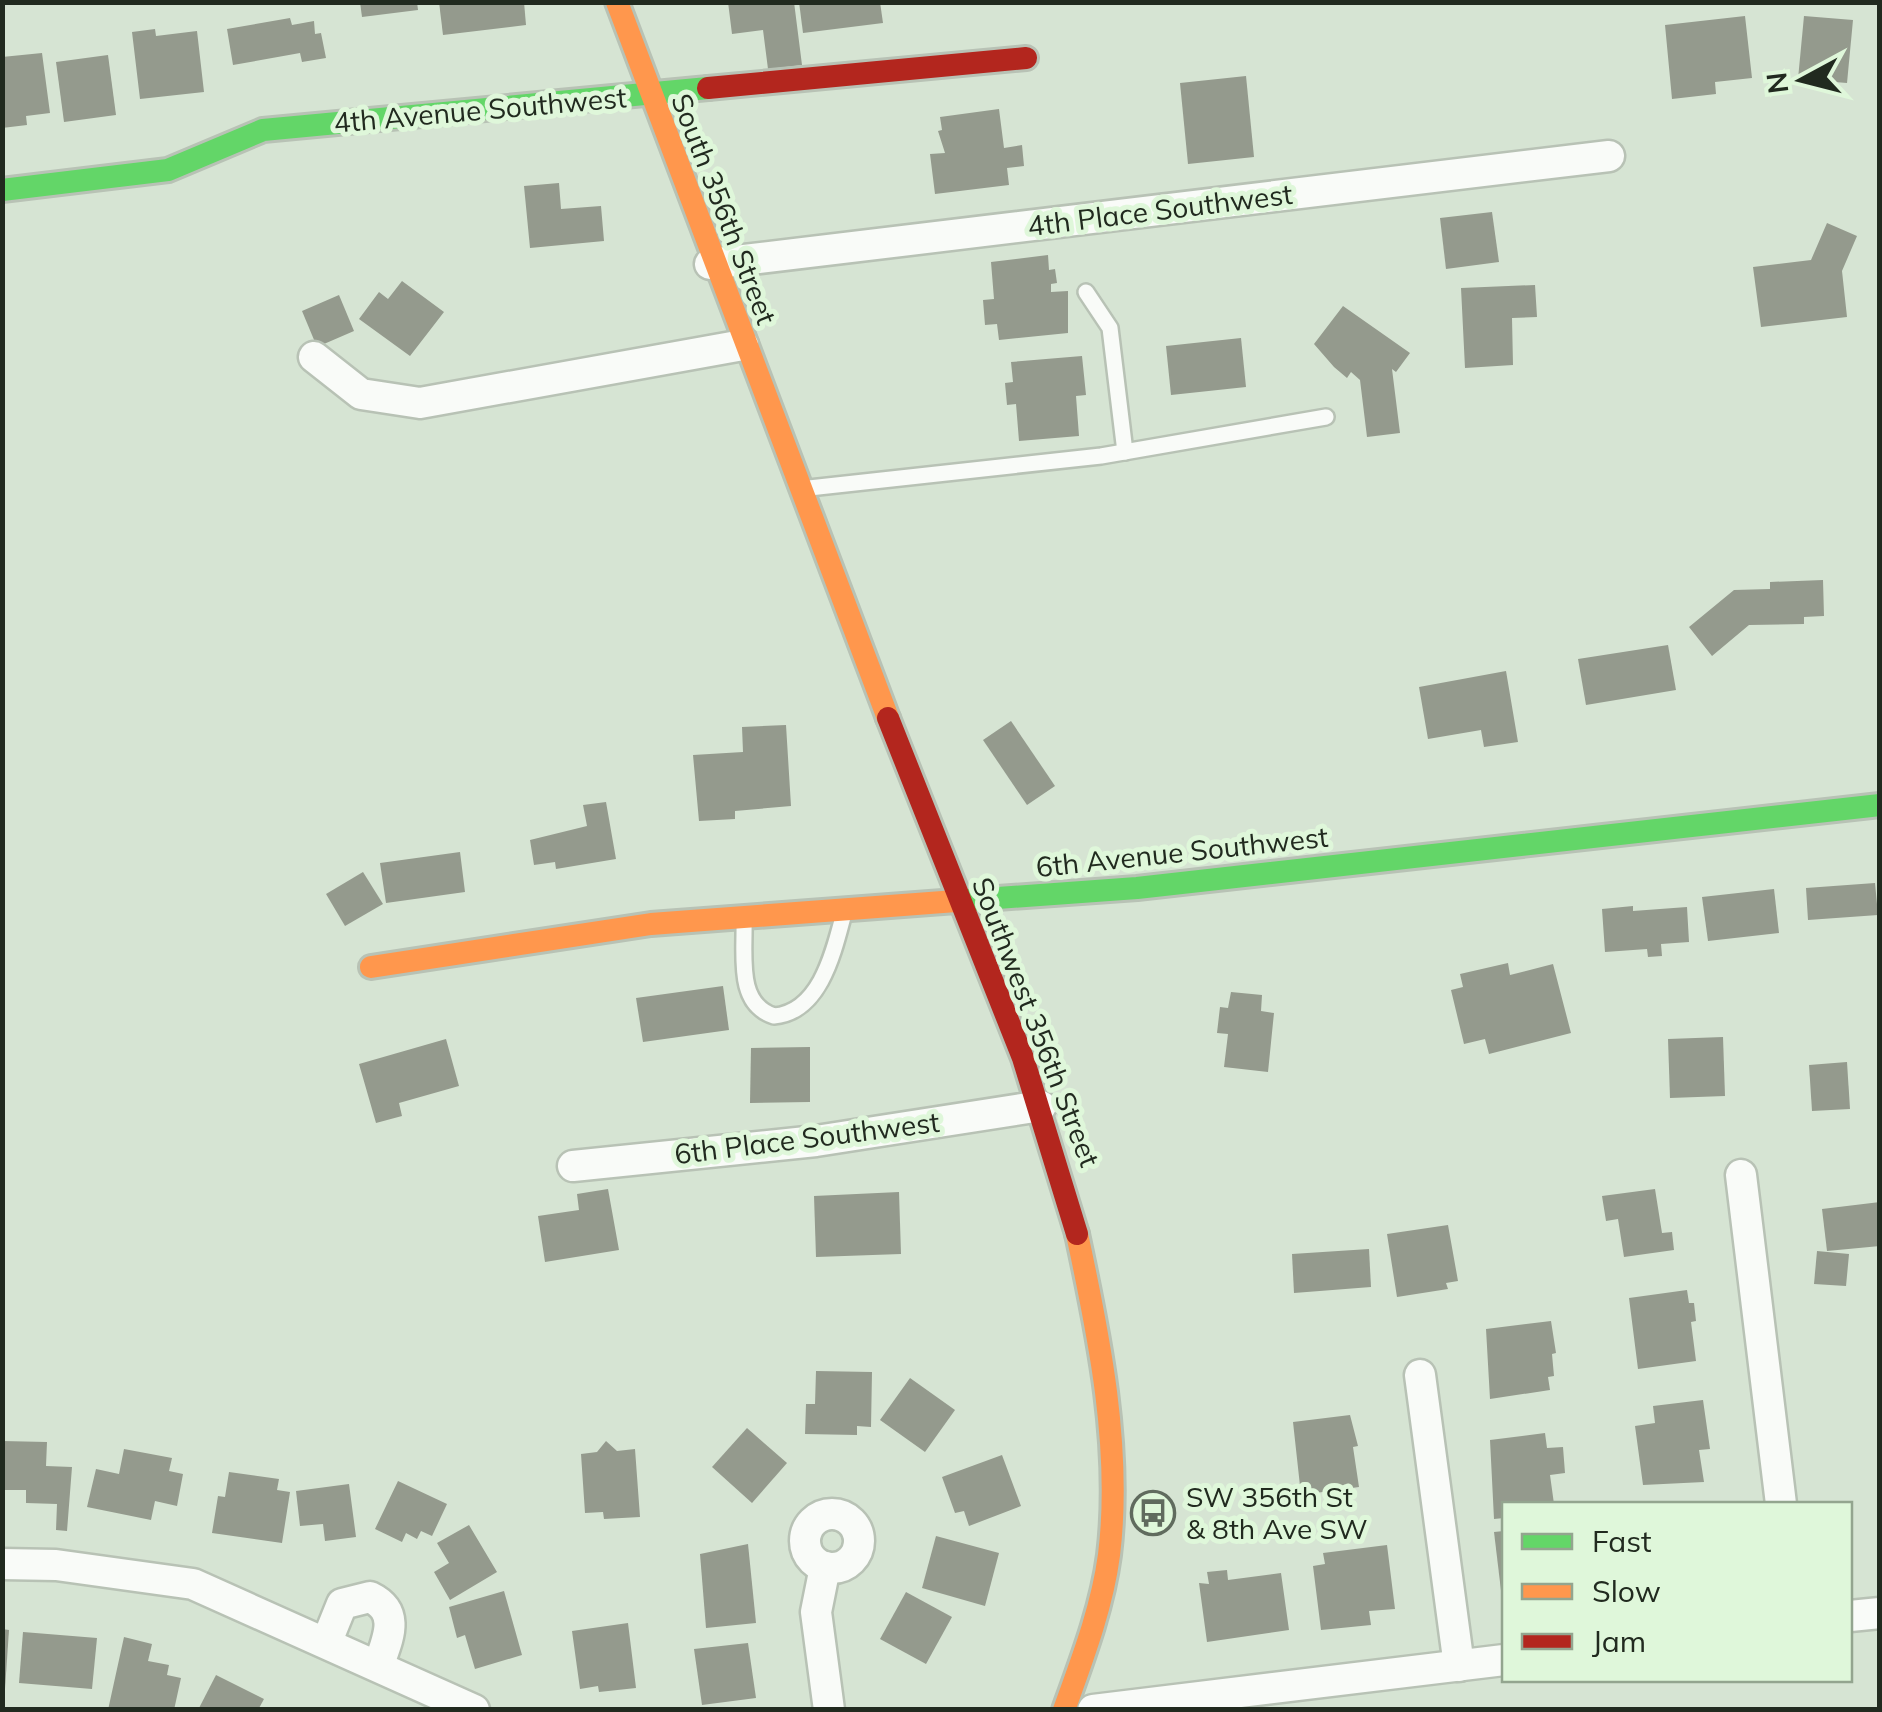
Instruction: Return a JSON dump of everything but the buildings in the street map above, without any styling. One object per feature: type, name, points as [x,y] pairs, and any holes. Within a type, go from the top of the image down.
[{"type":"street","name":"South 356th Street","points":[[617,2],[710,264],[778,436]]},
{"type":"street","name":"4th Avenue Southwest","points":[[2,190],[168,170],[263,130],[1026,58]]},
{"type":"street","name":"4th Place Southwest","points":[[710,264],[1609,156]]},
{"type":"street","points":[[314,357],[361,394],[420,402],[743,344]]},
{"type":"street","name":"Southwest 356th Street","points":[[778,436],[1041,1106],[1084,1252],[1104,1375],[1113,1488],[1111,1540],[1099,1596],[1064,1710]]},
{"type":"street","name":"6th Avenue Southwest","points":[[371,967],[651,924],[960,904],[1324,868],[1880,805]]},
{"type":"street","name":"6th Place Southwest","points":[[573,1166],[816,1141],[1041,1106]]},
{"type":"street","points":[[1741,1174],[1781,1502]]},
{"type":"street","points":[[1420,1374],[1459,1666]]},
{"type":"street","points":[[2,1564],[56,1565],[193,1584],[379,1664],[474,1710]]},
{"type":"street","points":[[825,1568],[816,1612],[829,1710]]},
{"type":"street","points":[[327,1641],[342,1604],[370,1597],[386,1608],[390,1618],[379,1664]]},
{"type":"street","points":[[1852,1616],[1880,1613]]},
{"type":"street","points":[[1094,1710],[1502,1660]]},
{"type":"lane","points":[[1086,292],[1110,328],[1125,452]]},
{"type":"lane","points":[[799,489],[1125,452],[1326,417]]},
{"type":"lane","points":[[744,918],[747,991],[753,1004],[774,1016],[794,1010],[820,983],[832,958],[844,911]]},
{"type":"traffic: fast","points":[[2,190],[168,170],[263,130],[708,88]]},
{"type":"traffic: fast","points":[[956,901],[1137,888],[1880,805]]},
{"type":"traffic: slow","points":[[617,2],[888,718]]},
{"type":"traffic: slow","points":[[371,967],[651,924],[956,901]]},
{"type":"traffic: slow","points":[[1064,1710],[1102,1595],[1112,1515],[1113,1474],[1106,1393],[1077,1234]]},
{"type":"traffic: jam","points":[[708,88],[1026,58]]},
{"type":"traffic: jam","points":[[888,718],[1023,1058],[1077,1234]]},
{"type":"place","name":"SW 356th St & 8th Ave SW","points":[[1153,1513]]}]
